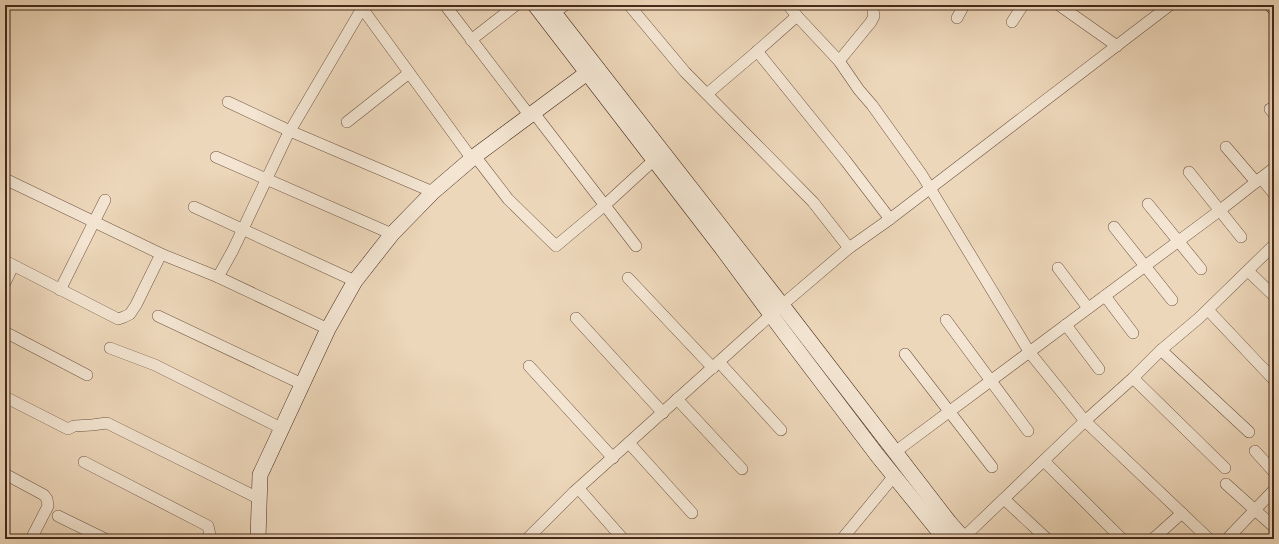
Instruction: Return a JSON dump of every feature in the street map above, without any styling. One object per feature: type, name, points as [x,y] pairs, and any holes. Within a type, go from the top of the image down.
[{"type":"street","points":[[445,5],[471,40],[605,205],[636,246]]},
{"type":"street","points":[[471,40],[516,5]]},
{"type":"street","points":[[535,5],[553,11],[591,70],[654,160],[721,247],[777,310],[895,452],[949,522],[964,538],[1085,421],[1133,378],[1161,350],[1208,310],[1274,245]]},
{"type":"street","points":[[629,5],[685,72],[813,202],[849,248]]},
{"type":"street","points":[[788,5],[840,61],[859,90],[872,105],[918,168],[1030,353],[1085,421],[1182,513],[1197,535],[1209,539]]},
{"type":"street","points":[[840,61],[871,22],[874,16],[872,5]]},
{"type":"street","points":[[957,18],[964,5]]},
{"type":"street","points":[[1012,22],[1024,5]]},
{"type":"street","points":[[1059,5],[1117,46]]},
{"type":"street","points":[[527,539],[677,399],[849,248],[890,219],[1170,5]]},
{"type":"street","points":[[218,277],[233,250],[290,131],[363,7],[410,73],[474,158],[508,199],[556,246],[605,205],[654,160]]},
{"type":"street","points":[[707,94],[797,16]]},
{"type":"street","points":[[757,51],[845,160],[890,219]]},
{"type":"street","points":[[258,539],[260,475],[328,329],[355,281],[392,234],[433,192],[474,158],[591,70]]},
{"type":"street","points":[[591,70],[777,310],[894,476],[945,539]]},
{"type":"street","points":[[347,122],[410,73]]},
{"type":"street","points":[[228,102],[290,131],[433,192]]},
{"type":"street","points":[[1226,147],[1274,194]]},
{"type":"street","points":[[216,157],[392,234]]},
{"type":"street","points":[[895,452],[1030,353],[1274,168]]},
{"type":"street","points":[[1189,172],[1241,237]]},
{"type":"street","points":[[5,179],[161,254],[218,277],[328,329]]},
{"type":"street","points":[[60,290],[104,200]]},
{"type":"street","points":[[1148,204],[1201,269]]},
{"type":"street","points":[[194,207],[355,281]]},
{"type":"street","points":[[1114,227],[1172,300]]},
{"type":"street","points":[[5,283],[9,264],[118,319],[124,318],[130,314],[136,305],[161,254]]},
{"type":"street","points":[[1058,268],[1088,308]]},
{"type":"street","points":[[1248,270],[1274,296]]},
{"type":"street","points":[[628,278],[781,430]]},
{"type":"street","points":[[1105,296],[1133,333]]},
{"type":"street","points":[[1208,310],[1274,380]]},
{"type":"street","points":[[158,316],[302,384]]},
{"type":"street","points":[[576,318],[663,413]]},
{"type":"street","points":[[946,320],[1028,431]]},
{"type":"street","points":[[1066,326],[1099,369]]},
{"type":"street","points":[[5,332],[87,375]]},
{"type":"street","points":[[110,348],[155,365],[281,428]]},
{"type":"street","points":[[1161,350],[1249,432]]},
{"type":"street","points":[[905,354],[992,467]]},
{"type":"street","points":[[529,366],[613,458]]},
{"type":"street","points":[[1133,378],[1225,468]]},
{"type":"street","points":[[5,397],[68,429],[74,426],[106,423],[260,499]]},
{"type":"street","points":[[677,399],[742,469]]},
{"type":"street","points":[[630,443],[692,513]]},
{"type":"street","points":[[1255,451],[1274,472]]},
{"type":"street","points":[[1044,461],[1122,539]]},
{"type":"street","points":[[84,462],[208,526],[210,535],[208,539]]},
{"type":"street","points":[[5,474],[44,495],[47,499],[48,506],[31,539]]},
{"type":"street","points":[[842,539],[894,476]]},
{"type":"street","points":[[1226,484],[1274,527]]},
{"type":"street","points":[[579,489],[623,539]]},
{"type":"street","points":[[1227,539],[1274,490]]},
{"type":"street","points":[[1004,499],[1047,539]]},
{"type":"street","points":[[1153,539],[1182,513]]},
{"type":"street","points":[[58,516],[104,539]]}]
